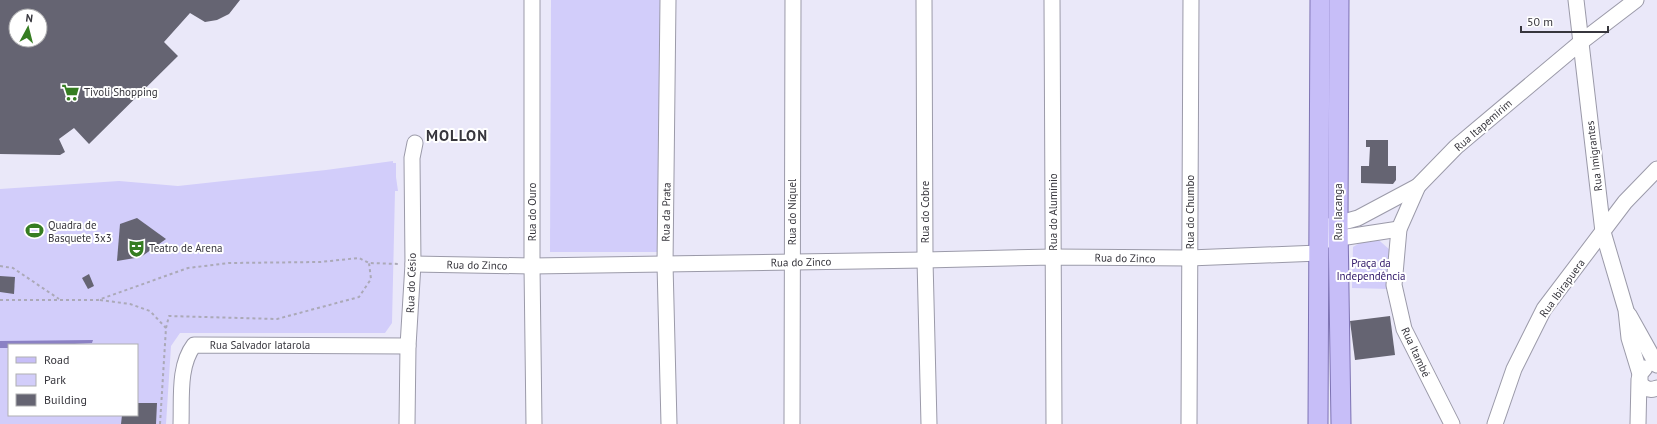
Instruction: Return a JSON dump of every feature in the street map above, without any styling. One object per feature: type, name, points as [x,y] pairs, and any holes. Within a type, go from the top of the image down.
[{"type":"main road","name":"Rua Iacanga","points":[[1318,424],[1320,0]]},
{"type":"main road","name":"Rua Iacanga","points":[[1341,424],[1338,262],[1338,30],[1342,2]]},
{"type":"main road","points":[[1320,31],[1338,30]]},
{"type":"main road","points":[[1319,241],[1338,262]]},
{"type":"street","name":"Rua do Ouro","points":[[532,0],[532,266],[534,424]]},
{"type":"street","name":"Rua da Prata","points":[[668,0],[665,264],[669,424]]},
{"type":"street","name":"Rua do Níquel","points":[[792,424],[793,0]]},
{"type":"street","name":"Rua do Cobre","points":[[924,0],[925,260],[929,424]]},
{"type":"street","name":"Rua do Alumínio","points":[[1052,0],[1054,424]]},
{"type":"street","name":"Rua do Chumbo","points":[[1189,424],[1191,0]]},
{"type":"street","name":"Rua Imigrantes","points":[[1576,0],[1603,232],[1626,310],[1629,338],[1639,376],[1638,424]]},
{"type":"street","name":"Rua Itapemirim","points":[[1189,258],[1319,241],[1418,186],[1456,147],[1581,42],[1636,0]]},
{"type":"street","name":"Rua do Césio","points":[[407,424],[408,346],[413,264],[412,158],[415,143]]},
{"type":"street","name":"Rua Ibirapuera","points":[[1495,424],[1514,369],[1544,309],[1625,202],[1657,168]]},
{"type":"street","name":"Rua Itambé","points":[[1418,186],[1399,229],[1394,284],[1404,329],[1452,424]]},
{"type":"street","name":"Rua Itapemirim","points":[[1338,230],[1399,229]]},
{"type":"street","name":"Rua do Zinco","points":[[413,264],[532,266],[1053,257],[1189,258]]},
{"type":"street","name":"Rua Imigrantes","points":[[1626,310],[1657,366]]},
{"type":"street","name":"Rua Salvador Iatarola","points":[[181,424],[184,371],[188,352],[194,345],[408,346]]},
{"type":"street","points":[[1657,366],[1648,366],[1642,370],[1639,376],[1640,383],[1646,388],[1653,390],[1657,388]]},
{"type":"path","points":[[98,300],[188,268],[229,263],[320,262],[359,258],[368,262],[413,264]]},
{"type":"path","points":[[160,424],[168,316],[277,319],[359,297],[371,279],[368,262]]},
{"type":"path","points":[[0,266],[13,268],[60,299]]},
{"type":"path","points":[[0,300],[98,300],[130,304],[150,311],[166,328]]},
{"type":"green space","points":[[551,0],[660,0],[660,252],[550,252]]},
{"type":"green space","points":[[393,161],[393,163],[396,163],[398,191],[395,191],[392,323],[385,333],[180,333],[171,346],[166,424],[0,424],[0,189],[119,181],[178,186],[326,170]]},
{"type":"green space","name":"Praça da Independência","points":[[1373,235],[1390,250],[1390,289],[1352,288],[1353,247]]},
{"type":"shaded area","points":[[93,340],[92,343],[74,344],[8,344],[8,348],[0,348],[0,341]]},
{"type":"building","name":"Tivoli Shopping","points":[[0,0],[240,0],[229,14],[217,20],[205,22],[190,13],[164,42],[178,56],[89,144],[74,128],[59,139],[65,152],[60,155],[0,154]]},
{"type":"building","points":[[1366,140],[1388,140],[1388,166],[1396,166],[1396,180],[1393,184],[1361,183],[1361,166],[1369,166],[1370,147],[1366,147]]},
{"type":"building","name":"Teatro de Arena","points":[[137,218],[166,239],[141,257],[117,261],[120,224]]},
{"type":"building","points":[[89,274],[94,286],[88,289],[82,278]]},
{"type":"building","points":[[0,276],[15,277],[14,294],[0,292]]},
{"type":"building","points":[[1390,316],[1395,355],[1355,360],[1350,321]]},
{"type":"building","points":[[138,403],[157,403],[156,424],[121,424],[122,416],[138,416]]},
{"type":"place","name":"Tivoli Shopping","points":[[71,92]]},
{"type":"place","name":"Quadra de Basquete 3x3","points":[[35,231]]},
{"type":"place","name":"Teatro de Arena","points":[[136,248]]},
{"type":"district","name":"MOLLON","points":[[457,135]]}]
